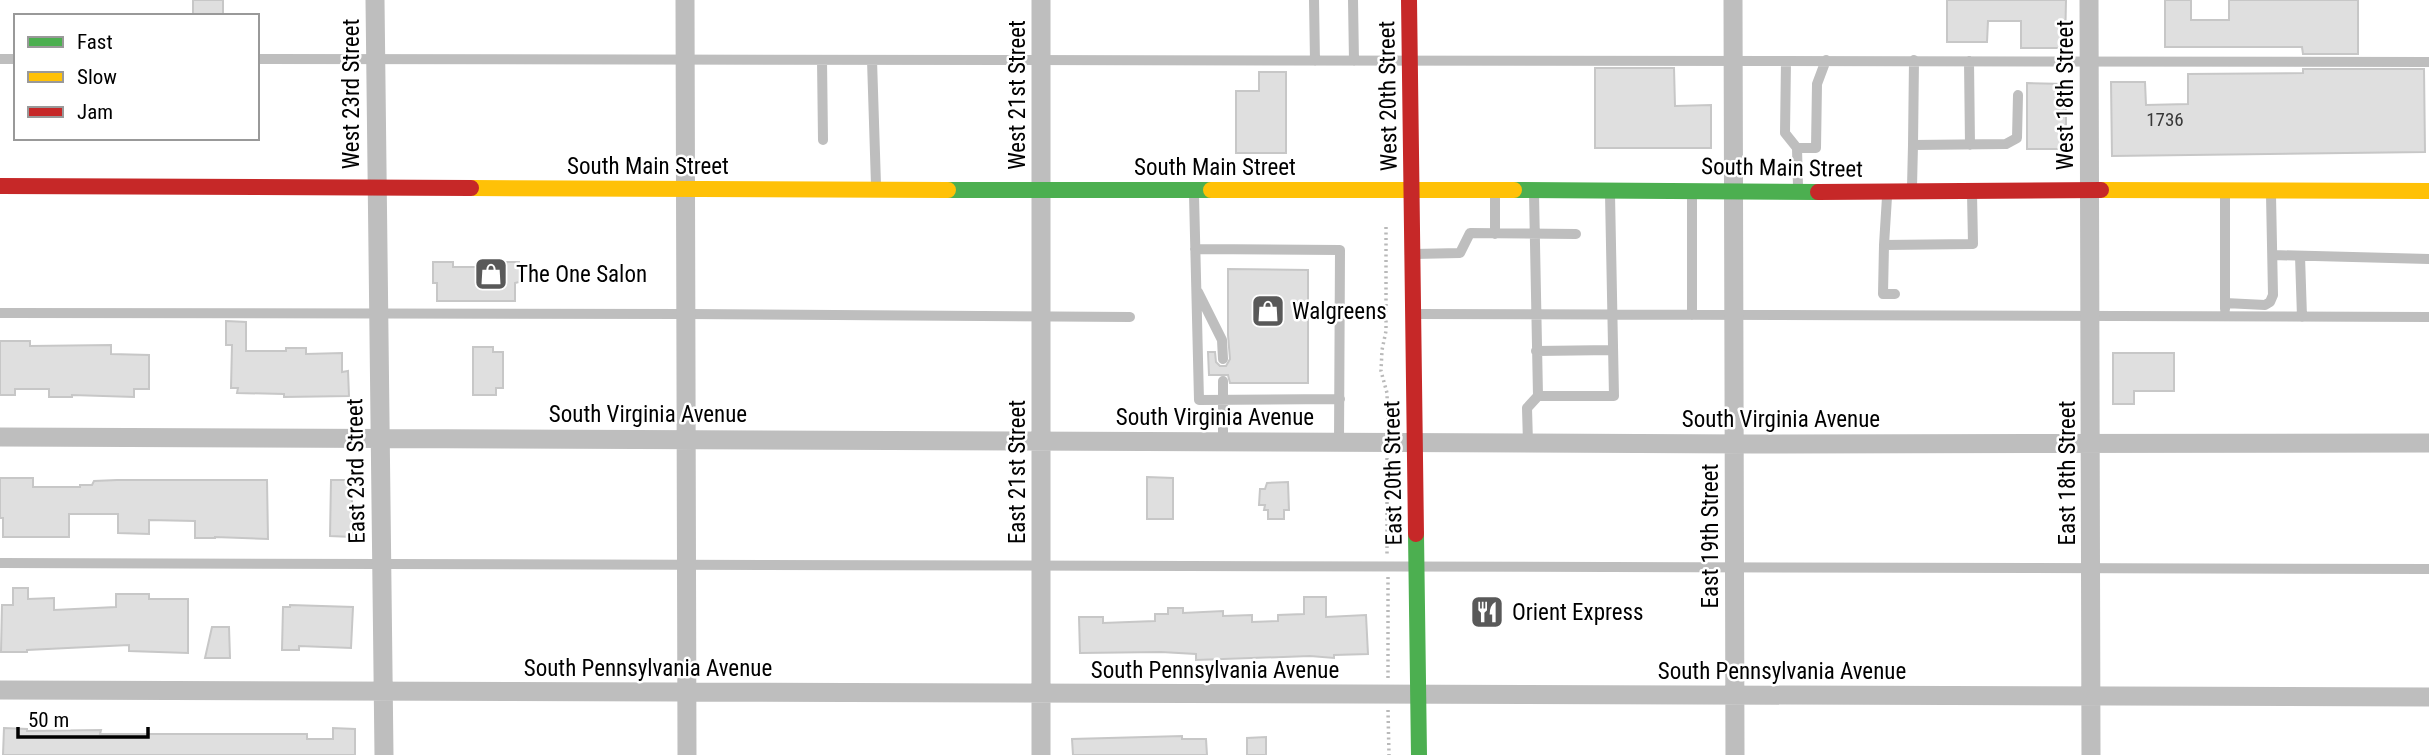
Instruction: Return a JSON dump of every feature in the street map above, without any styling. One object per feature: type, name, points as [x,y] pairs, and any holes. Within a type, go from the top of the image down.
[{"type":"main road","name":"West 20th Street","points":[[1409,0],[1413,190]]},
{"type":"main road","name":"South Main Street","points":[[0,186],[1734,190],[1887,193],[1972,190],[2429,191]]},
{"type":"main road","name":"East 20th Street","points":[[1413,190],[1419,755]]},
{"type":"street","name":"West 23rd Street","points":[[375,0],[377,187]]},
{"type":"street","points":[[685,0],[687,755]]},
{"type":"street","name":"West 21st Street","points":[[1041,0],[1042,190]]},
{"type":"street","name":"East 19th Street","points":[[1733,0],[1735,755]]},
{"type":"street","name":"West 18th Street","points":[[2089,0],[2090,190]]},
{"type":"street","name":"East 23rd Street","points":[[377,187],[384,755]]},
{"type":"street","name":"East 21st Street","points":[[1041,755],[1042,190]]},
{"type":"street","name":"East 18th Street","points":[[2090,190],[2091,755]]},
{"type":"street","name":"South Virginia Avenue","points":[[0,437],[1528,443],[2429,443]]},
{"type":"street","name":"South Pennsylvania Avenue","points":[[0,690],[2429,697]]},
{"type":"lane","points":[[1314,0],[1315,61]]},
{"type":"lane","points":[[1353,0],[1354,61]]},
{"type":"lane","points":[[259,59],[2429,62]]},
{"type":"lane","points":[[822,60],[823,140]]},
{"type":"lane","points":[[872,60],[876,189]]},
{"type":"lane","points":[[1797,148],[1816,148],[1817,84],[1826,60]]},
{"type":"lane","points":[[1912,192],[1914,60]]},
{"type":"lane","points":[[1786,61],[1784,133],[1797,148],[1798,191]]},
{"type":"lane","points":[[1969,61],[1970,145]]},
{"type":"lane","points":[[1913,145],[2006,144],[2017,138],[2018,95]]},
{"type":"lane","points":[[1194,190],[1199,400],[1340,399]]},
{"type":"lane","points":[[1495,190],[1495,234]]},
{"type":"lane","points":[[1528,443],[1527,408],[1538,396],[1534,190]]},
{"type":"lane","points":[[1538,396],[1614,396],[1610,190]]},
{"type":"lane","points":[[1692,190],[1692,315]]},
{"type":"lane","points":[[1884,245],[1973,244],[1972,190]]},
{"type":"lane","points":[[2225,191],[2225,317]]},
{"type":"lane","points":[[2225,303],[2265,305],[2273,295],[2271,191]]},
{"type":"lane","points":[[1887,193],[1883,294],[1895,293]]},
{"type":"lane","points":[[1413,254],[1460,253],[1470,233],[1576,234]]},
{"type":"lane","points":[[1195,249],[1340,250],[1339,442]]},
{"type":"lane","points":[[2273,255],[2429,259]]},
{"type":"lane","points":[[2300,256],[2302,317]]},
{"type":"lane","points":[[1196,288],[1222,340],[1223,359]]},
{"type":"lane","points":[[0,313],[1130,317]]},
{"type":"lane","points":[[1414,314],[2429,317]]},
{"type":"lane","points":[[1536,351],[1613,350]]},
{"type":"lane","points":[[1223,380],[1223,441]]},
{"type":"lane","points":[[0,563],[2429,569]]},
{"type":"path","points":[[1386,227],[1386,331],[1381,371],[1387,393],[1388,426]]},
{"type":"path","points":[[1388,708],[1389,755]]},
{"type":"building","points":[[193,0],[223,0],[223,14],[193,14]]},
{"type":"building","points":[[1947,0],[2066,0],[2065,48],[2021,48],[2021,21],[1988,21],[1987,42],[1947,42]]},
{"type":"building","points":[[2165,0],[2191,0],[2191,20],[2229,20],[2229,0],[2358,0],[2358,54],[2303,54],[2302,47],[2165,47]]},
{"type":"building","points":[[1595,68],[1674,68],[1675,106],[1711,105],[1711,148],[1595,148]]},
{"type":"building","points":[[2303,69],[2424,69],[2425,152],[2112,156],[2111,82],[2145,82],[2146,105],[2188,104],[2188,74],[2303,73]]},
{"type":"building","points":[[1259,72],[1286,72],[1286,153],[1236,153],[1236,91],[1259,91]]},
{"type":"building","points":[[2027,83],[2066,84],[2066,149],[2027,149]]},
{"type":"building","points":[[433,262],[453,262],[453,267],[499,267],[500,262],[519,262],[515,301],[437,301],[437,283],[433,283]]},
{"type":"building","name":"Walgreens","points":[[1228,269],[1308,270],[1308,383],[1230,383],[1228,375],[1209,375],[1208,352],[1215,352],[1216,362],[1220,366],[1226,366],[1230,359]]},
{"type":"building","points":[[226,321],[246,322],[246,351],[306,348],[306,354],[342,353],[342,372],[348,371],[349,396],[284,397],[284,394],[237,393],[238,388],[231,388],[232,345],[226,345]]},
{"type":"building","points":[[0,341],[30,341],[30,346],[111,345],[111,354],[149,355],[149,389],[134,389],[134,397],[49,397],[49,389],[15,389],[15,395],[0,395]]},
{"type":"building","points":[[473,347],[493,347],[493,352],[503,352],[503,388],[496,388],[496,395],[473,395]]},
{"type":"building","points":[[2113,353],[2174,353],[2174,391],[2134,391],[2134,404],[2113,404]]},
{"type":"building","points":[[1147,477],[1173,478],[1173,519],[1147,519]]},
{"type":"building","points":[[0,478],[33,478],[33,487],[80,487],[92,485],[94,481],[117,480],[267,480],[268,539],[195,538],[195,521],[149,520],[149,534],[118,533],[118,514],[69,514],[69,537],[3,537]]},
{"type":"building","points":[[331,480],[352,480],[352,537],[330,536]]},
{"type":"building","points":[[1288,482],[1289,510],[1284,510],[1284,519],[1268,519],[1265,505],[1259,505],[1260,489],[1265,489],[1267,483]]},
{"type":"building","points":[[13,588],[28,588],[28,599],[54,598],[54,610],[116,607],[116,594],[149,594],[149,599],[188,599],[188,653],[129,651],[129,645],[1,652],[2,605],[13,605]]},
{"type":"building","points":[[1304,597],[1326,597],[1326,617],[1366,615],[1368,654],[1334,655],[1334,658],[1310,656],[1196,660],[1196,654],[1080,653],[1079,617],[1103,617],[1103,623],[1155,621],[1155,614],[1168,614],[1168,608],[1183,608],[1183,613],[1223,611],[1223,616],[1252,615],[1252,622],[1278,621],[1278,615],[1304,614]]},
{"type":"building","points":[[283,607],[353,607],[351,648],[299,646],[299,650],[282,650]]},
{"type":"building","points":[[212,627],[229,627],[230,658],[205,658]]},
{"type":"building","points":[[4,728],[27,731],[101,730],[100,734],[307,734],[307,739],[333,739],[333,728],[355,729],[355,755],[3,755]]},
{"type":"building","points":[[1182,736],[1182,739],[1206,739],[1207,755],[1073,755],[1072,739]]},
{"type":"building","points":[[1266,737],[1266,755],[1247,755],[1247,738]]},
{"type":"traffic: fast","points":[[948,190],[1211,190]]},
{"type":"traffic: fast","points":[[1514,190],[1818,192]]},
{"type":"traffic: fast","points":[[1416,534],[1419,755]]},
{"type":"traffic: slow","points":[[471,188],[948,190]]},
{"type":"traffic: slow","points":[[1211,190],[1514,190]]},
{"type":"traffic: slow","points":[[2101,190],[2429,191]]},
{"type":"traffic: jam","points":[[1409,0],[1416,534]]},
{"type":"traffic: jam","points":[[0,186],[471,188]]},
{"type":"traffic: jam","points":[[1818,192],[2101,190]]},
{"type":"place","name":"The One Salon","points":[[491,274]]},
{"type":"place","name":"Walgreens","points":[[1268,311]]},
{"type":"place","name":"Orient Express","points":[[1487,612]]}]
